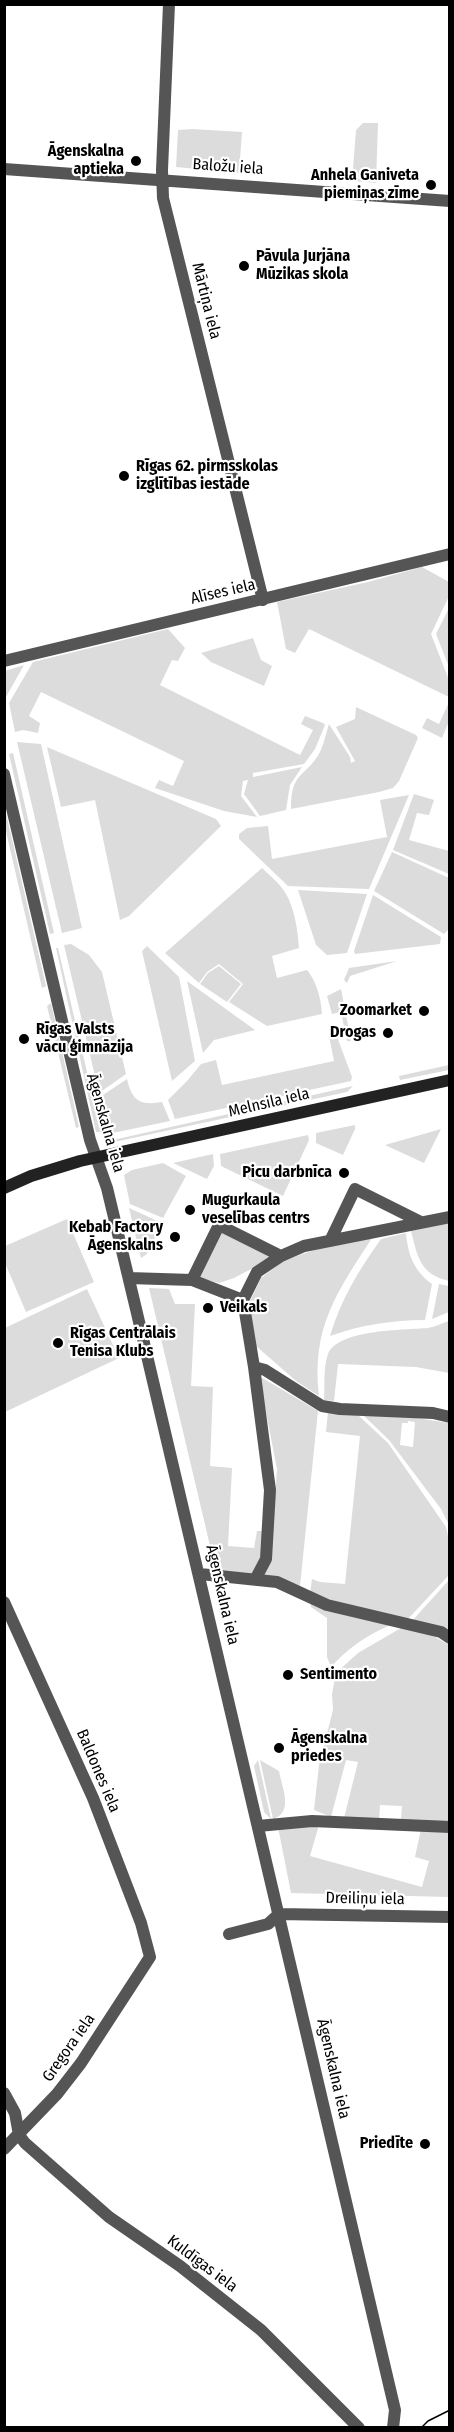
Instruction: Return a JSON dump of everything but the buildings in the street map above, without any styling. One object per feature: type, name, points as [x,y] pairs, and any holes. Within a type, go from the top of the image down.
[{"type":"street","name":"Mārtiņa iela","points":[[169,4],[162,180],[164,198],[262,600]]},
{"type":"street","name":"Baložu iela","points":[[4,169],[450,201]]},
{"type":"street","name":"Alīses iela","points":[[4,661],[450,554]]},
{"type":"street","name":"Āgenskalna iela","points":[[4,774],[95,1158],[107,1188],[200,1574],[395,2410],[393,2427]]},
{"type":"street","name":"Melnsila iela","points":[[4,1188],[31,1176],[95,1158],[450,1080]]},
{"type":"street","points":[[330,1241],[355,1189],[421,1222]]},
{"type":"street","points":[[256,1578],[266,1558],[270,1490],[243,1300],[257,1272],[281,1256],[304,1246],[450,1216]]},
{"type":"street","points":[[192,1280],[219,1225],[281,1256]]},
{"type":"street","points":[[129,1278],[192,1280],[243,1300]]},
{"type":"street","points":[[254,1367],[265,1370],[322,1406],[340,1409],[433,1413],[450,1417]]},
{"type":"street","points":[[200,1574],[256,1578],[277,1582],[327,1605],[441,1632],[450,1638]]},
{"type":"street","name":"Baldones iela","points":[[4,1602],[93,1798],[141,1923],[150,1957]]},
{"type":"street","points":[[258,1826],[312,1821],[450,1827]]},
{"type":"street","points":[[229,1934],[268,1924],[279,1914]]},
{"type":"street","name":"Dreiliņu iela","points":[[279,1914],[450,1917]]},
{"type":"street","name":"Gregora iela","points":[[4,2149],[57,2094],[81,2063],[150,1957]]},
{"type":"street","name":"Kuldīgas iela","points":[[4,2093],[15,2113],[19,2135],[25,2143],[109,2217],[180,2266],[261,2330],[359,2427]]},
{"type":"street","points":[[4,2131],[19,2135]]},
{"type":"shaded area","points":[[363,123],[378,123],[376,183],[352,181],[356,130]]},
{"type":"shaded area","points":[[178,130],[242,132],[239,173],[176,167]]},
{"type":"shaded area","points":[[310,171],[342,173],[339,181],[311,179]]},
{"type":"shaded area","points":[[422,567],[449,582],[449,596],[431,634],[449,680],[449,697],[309,629],[295,653],[286,649],[277,602],[368,582]]},
{"type":"shaded area","points":[[449,608],[449,667],[436,634]]},
{"type":"shaded area","points":[[168,629],[185,648],[178,661],[172,660],[160,685],[300,755],[313,730],[301,724],[305,716],[325,725],[315,749],[304,764],[253,773],[253,777],[302,767],[290,785],[286,810],[260,816],[244,794],[248,780],[243,781],[241,796],[257,817],[224,811],[155,788],[159,780],[173,786],[184,761],[41,692],[29,716],[40,723],[38,733],[23,730],[15,732],[9,703],[33,662]]},
{"type":"shaded area","points":[[253,638],[261,660],[272,666],[264,686],[211,662],[201,653]]},
{"type":"shaded area","points":[[24,665],[6,697],[5,671]]},
{"type":"shaded area","points":[[449,702],[449,721],[442,738],[422,728],[427,718],[439,724]]},
{"type":"shaded area","points":[[356,707],[418,738],[399,781],[393,788],[379,792],[291,809],[293,787],[320,752],[329,724],[350,757],[351,763],[355,761],[336,727],[355,719]]},
{"type":"shaded area","points":[[17,742],[41,744],[82,928],[62,933]]},
{"type":"shaded area","points":[[47,747],[216,819],[221,826],[129,916],[120,920],[95,800],[61,807]]},
{"type":"shaded area","points":[[13,753],[54,933],[50,934],[9,754]]},
{"type":"shaded area","points":[[414,794],[434,800],[429,815],[417,813],[409,840],[449,851],[449,874],[393,850]]},
{"type":"shaded area","points":[[409,795],[369,889],[288,886],[239,839],[239,834],[247,828],[268,826],[272,859],[387,837],[380,800]]},
{"type":"shaded area","points":[[5,809],[46,986],[42,988],[5,827]]},
{"type":"shaded area","points":[[392,852],[449,878],[449,929],[444,934],[374,891]]},
{"type":"shaded area","points":[[262,868],[286,894],[295,917],[298,933],[299,948],[272,956],[277,978],[307,970],[318,991],[322,1014],[267,1026],[229,1002],[243,984],[219,964],[207,972],[199,983],[165,953]]},
{"type":"shaded area","points":[[298,890],[367,894],[347,953],[327,955],[316,945]]},
{"type":"shaded area","points":[[373,895],[441,937],[440,944],[355,954],[354,951]]},
{"type":"shaded area","points":[[71,944],[89,955],[102,972],[126,1074],[99,1093],[64,945]]},
{"type":"shaded area","points":[[147,946],[179,977],[195,1061],[172,1081],[142,951]]},
{"type":"shaded area","points":[[56,948],[58,948],[101,1132],[96,1132]]},
{"type":"shaded area","points":[[397,961],[350,976],[347,983],[344,980],[349,968]]},
{"type":"shaded area","points":[[219,966],[241,984],[227,1002],[200,984],[208,973]]},
{"type":"shaded area","points":[[187,981],[255,1030],[214,1040],[203,1053]]},
{"type":"shaded area","points":[[341,989],[351,1041],[347,1041],[341,1012],[332,1014],[327,996]]},
{"type":"shaded area","points":[[51,1003],[79,1127],[76,1128],[47,1006]]},
{"type":"shaded area","points":[[336,1034],[352,1077],[351,1081],[175,1119],[168,1100],[201,1064],[216,1060],[222,1085],[334,1061],[329,1036]]},
{"type":"shaded area","points":[[449,1065],[449,1070],[400,1080],[399,1076]]},
{"type":"shaded area","points":[[127,1079],[131,1092],[138,1100],[148,1103],[162,1102],[170,1121],[108,1134],[100,1097]]},
{"type":"shaded area","points":[[353,1086],[347,1092],[114,1142],[113,1140]]},
{"type":"shaded area","points":[[355,1125],[343,1155],[316,1143],[316,1133]]},
{"type":"shaded area","points":[[441,1129],[424,1163],[385,1145]]},
{"type":"shaded area","points":[[308,1135],[309,1140],[283,1196],[221,1166],[220,1154]]},
{"type":"shaded area","points":[[213,1154],[214,1166],[207,1179],[173,1163]]},
{"type":"shaded area","points":[[163,1163],[186,1176],[163,1218],[130,1204],[124,1175],[132,1170]]},
{"type":"shaded area","points":[[129,1208],[162,1223],[147,1254],[141,1258]]},
{"type":"shaded area","points":[[67,1219],[94,1282],[26,1312],[5,1263],[5,1246]]},
{"type":"shaded area","points":[[449,1222],[449,1281],[432,1274],[422,1264],[411,1231]]},
{"type":"shaded area","points":[[221,1227],[276,1256],[234,1278],[219,1283],[196,1278]]},
{"type":"shaded area","points":[[406,1233],[408,1248],[416,1268],[432,1284],[425,1320],[377,1324],[330,1336],[351,1285],[381,1239]]},
{"type":"shaded area","points":[[372,1238],[329,1312],[319,1350],[319,1396],[296,1381],[256,1346],[249,1303],[261,1278],[285,1260],[326,1246]]},
{"type":"shaded area","points":[[439,1284],[449,1286],[449,1312],[432,1319]]},
{"type":"shaded area","points":[[149,1288],[169,1289],[175,1304],[195,1304],[191,1386],[213,1387],[210,1466],[232,1468],[228,1546],[254,1548],[257,1531],[266,1531],[263,1559],[253,1575],[216,1571]]},
{"type":"shaded area","name":"Rīgas Centrālais Tenisa Klubs","points":[[87,1289],[119,1358],[5,1412],[5,1328]]},
{"type":"shaded area","points":[[449,1321],[449,1373],[416,1367],[338,1364],[334,1401],[324,1400],[326,1359],[334,1346],[358,1335],[428,1328]]},
{"type":"shaded area","points":[[259,1376],[318,1411],[300,1586],[262,1577],[270,1559],[277,1469]]},
{"type":"shaded area","points":[[328,1412],[358,1415],[388,1443],[446,1527],[449,1541],[449,1575],[407,1620],[329,1601],[310,1593],[312,1579],[345,1584],[360,1436],[326,1432]]},
{"type":"shaded area","points":[[363,1415],[410,1417],[449,1423],[449,1525],[441,1509],[389,1440]],"holes":[[[415,1422],[413,1447],[400,1445],[402,1423]]]},
{"type":"shaded area","points":[[449,1580],[449,1633],[411,1622]]},
{"type":"shaded area","points":[[310,1601],[390,1625],[358,1643],[331,1667],[327,1657],[327,1618],[311,1607]]},
{"type":"shaded area","points":[[401,1628],[430,1634],[449,1645],[449,1823],[401,1820],[402,1806],[380,1805],[379,1820],[344,1818],[358,1762],[346,1760],[331,1817],[314,1810],[319,1765],[333,1710],[332,1694],[336,1673],[358,1653]]},
{"type":"shaded area","points":[[258,1760],[271,1819],[264,1812],[254,1766]]},
{"type":"shaded area","points":[[260,1760],[279,1771],[284,1792],[283,1811],[273,1819]]},
{"type":"shaded area","points":[[319,1825],[310,1856],[422,1887],[429,1861],[415,1857],[421,1829],[449,1830],[449,1897],[291,1893],[278,1827]]},
{"type":"tram line","points":[[421,2428],[428,2421],[450,2410]]},
{"type":"place","name":"Āgenskalna aptieka","points":[[136,161]]},
{"type":"place","name":"Anhela Ganiveta piemiņas zīme","points":[[431,185]]},
{"type":"place","name":"Pāvula Jurjāna Mūzikas skola","points":[[244,266]]},
{"type":"place","name":"Rīgas 62. pirmsskolas izglītības iestāde","points":[[124,476]]},
{"type":"place","name":"Zoomarket","points":[[424,1011]]},
{"type":"place","name":"Drogas","points":[[388,1033]]},
{"type":"place","name":"Rīgas Valsts vācu ģimnāzija","points":[[24,1039]]},
{"type":"place","name":"Picu darbnīca","points":[[344,1173]]},
{"type":"place","name":"Mugurkaula veselības centrs","points":[[190,1210]]},
{"type":"place","name":"Kebab Factory Āgenskalns","points":[[175,1237]]},
{"type":"place","name":"Veikals","points":[[208,1308]]},
{"type":"place","name":"Rīgas Centrālais Tenisa Klubs","points":[[58,1343]]},
{"type":"place","name":"Sentimento","points":[[288,1675]]},
{"type":"place","name":"Āgenskalna priedes","points":[[279,1748]]},
{"type":"place","name":"Priedīte","points":[[425,2144]]}]
